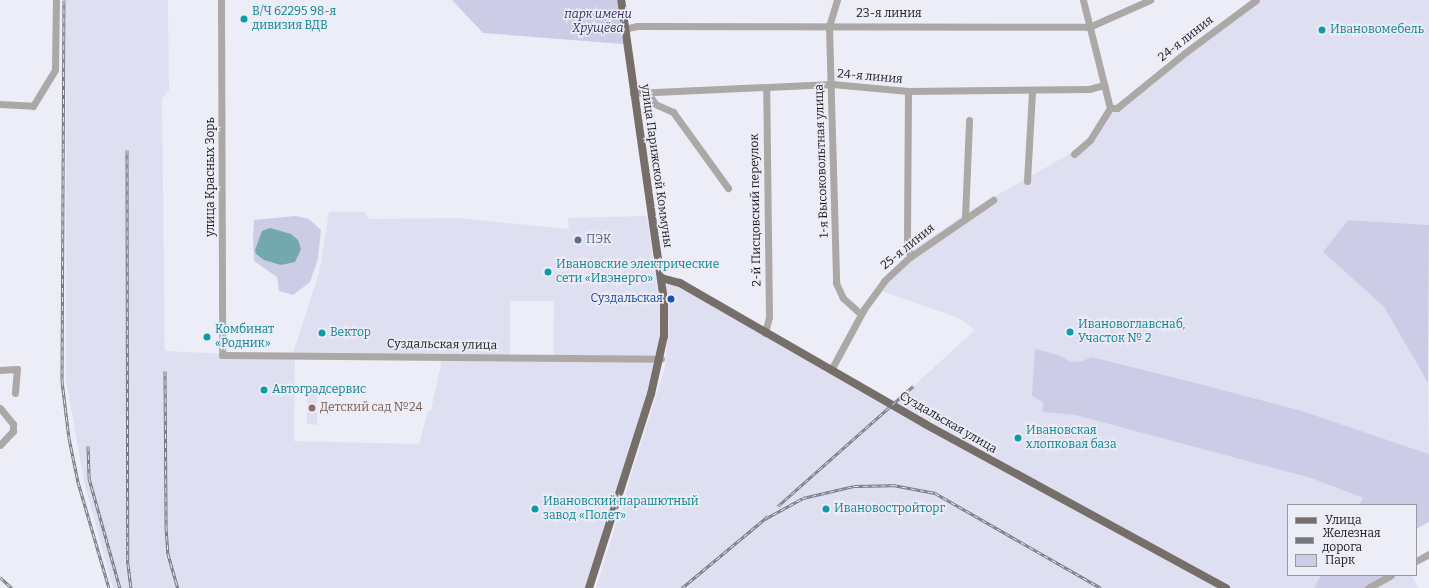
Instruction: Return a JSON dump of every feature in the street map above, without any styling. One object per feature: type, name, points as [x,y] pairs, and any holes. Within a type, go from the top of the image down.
[{"type":"main road","name":"улица Парижской Коммуны","points":[[589,588],[661,359],[665,317],[661,278],[623,29],[621,0]]},
{"type":"main road","name":"Суздальская улица","points":[[661,278],[680,283],[995,464],[1226,588]]},
{"type":"street","points":[[0,104],[33,106],[55,70],[56,0]]},
{"type":"street","name":"улица Красных Зорь","points":[[221,0],[222,354]]},
{"type":"street","name":"1-я Высоковольтная улица","points":[[836,0],[829,26],[832,84],[836,283],[843,298],[861,314]]},
{"type":"street","points":[[1074,154],[1090,140],[1110,108],[1083,0]]},
{"type":"street","name":"23-я линия","points":[[623,29],[637,26],[1089,27],[1150,0]]},
{"type":"street","name":"24-я линия","points":[[1110,108],[1117,108],[1186,52],[1256,0]]},
{"type":"street","name":"24-я линия","points":[[633,93],[647,91],[832,84],[908,91],[1032,91],[1089,89],[1104,85]]},
{"type":"street","name":"2-й Писцовский переулок","points":[[765,333],[769,317],[766,87]]},
{"type":"street","points":[[647,91],[655,104],[673,112],[728,188]]},
{"type":"street","points":[[908,91],[907,241],[910,257]]},
{"type":"street","points":[[1027,181],[1032,91]]},
{"type":"street","points":[[965,217],[969,120]]},
{"type":"street","name":"25-я линия","points":[[831,370],[861,314],[884,281],[910,257],[965,217],[993,200]]},
{"type":"street","name":"Суздальская улица","points":[[222,354],[661,359]]},
{"type":"street","points":[[0,370],[17,369],[15,393]]},
{"type":"street","points":[[0,408],[13,424],[12,431],[0,445]]},
{"type":"street","points":[[1417,560],[1429,554]]},
{"type":"street","points":[[1368,588],[1389,576]]},
{"type":"shaded area","points":[[66,0],[168,0],[169,90],[162,99],[165,351],[295,357],[294,441],[419,444],[428,411],[431,410],[442,359],[657,362],[587,588],[113,588],[84,482],[66,380]]},
{"type":"shaded area","points":[[1253,0],[1429,0],[1429,225],[1348,220],[1323,252],[1384,307],[1428,383],[1429,454],[1302,411],[1200,384],[1083,361],[1071,362],[1059,355],[1035,350],[1043,402],[1042,412],[1074,415],[1267,465],[1311,478],[1363,498],[1360,504],[1287,504],[1287,576],[1320,576],[1314,588],[1229,588],[896,402],[975,330],[961,319],[876,289],[916,248],[971,210],[1066,156],[1090,139],[1113,106],[1131,98]]},
{"type":"shaded area","points":[[329,212],[364,212],[370,219],[458,218],[569,229],[568,218],[647,216],[661,314],[658,357],[553,355],[554,301],[510,301],[510,355],[293,353],[319,273]]},
{"type":"shaded area","points":[[270,228],[291,234],[298,240],[301,249],[295,262],[281,265],[264,260],[256,254],[255,250],[262,231]]},
{"type":"shaded area","points":[[669,281],[1221,588],[596,588],[665,367],[669,325],[665,289]]},
{"type":"shaded area","name":"Детский сад №24","points":[[307,392],[317,392],[317,425],[307,424]]},
{"type":"shaded area","points":[[1391,576],[1412,576],[1419,588],[1370,588]]},
{"type":"green space","name":"парк имени Хрущёва","points":[[452,0],[617,0],[623,44],[483,33]]},
{"type":"green space","points":[[296,216],[309,219],[321,230],[318,259],[310,282],[293,295],[279,291],[277,277],[254,261],[253,238],[254,220]]},
{"type":"green space","points":[[1348,220],[1429,225],[1428,383],[1384,307],[1323,252]]},
{"type":"green space","points":[[1035,349],[1059,355],[1071,362],[1083,361],[1091,357],[1302,411],[1429,454],[1429,522],[1417,528],[1417,504],[1360,504],[1363,498],[1311,478],[1075,415],[1042,412],[1043,402],[1032,396]]},
{"type":"green space","points":[[1320,576],[1387,576],[1366,588],[1314,588]]},
{"type":"railway","points":[[64,0],[62,381],[69,438],[78,482],[109,588]]},
{"type":"railway","points":[[127,150],[128,564],[131,588]]},
{"type":"railway","points":[[165,371],[166,527],[168,554],[178,588]]},
{"type":"railway","points":[[778,506],[913,386]]},
{"type":"railway","points":[[88,446],[89,478],[120,588]]},
{"type":"railway","points":[[765,519],[803,498],[854,486],[893,485],[935,493],[1101,588]]},
{"type":"railway","points":[[682,588],[768,516]]},
{"type":"railway","points":[[0,577],[12,588]]},
{"type":"place","name":"В/Ч 62295 98-я дивизия ВДВ","points":[[244,19]]},
{"type":"place","name":"Ивановомебель","points":[[1322,30]]},
{"type":"place","name":"ПЭК","points":[[578,240]]},
{"type":"place","name":"Ивановские электрические сети «Ивэнерго»","points":[[548,272]]},
{"type":"place","name":"Суздальская","points":[[671,299]]},
{"type":"place","name":"Ивановоглавснаб, Участок № 2","points":[[1070,332]]},
{"type":"place","name":"Вектор","points":[[322,333]]},
{"type":"place","name":"Комбинат «Родник»","points":[[207,337]]},
{"type":"place","name":"Автоградсервис","points":[[264,390]]},
{"type":"place","name":"Детский сад №24","points":[[312,408]]},
{"type":"place","name":"Ивановская хлопковая база","points":[[1018,438]]},
{"type":"place","name":"Ивановский парашютный завод «Полет»","points":[[535,509]]},
{"type":"place","name":"Ивановостройторг","points":[[826,509]]}]
